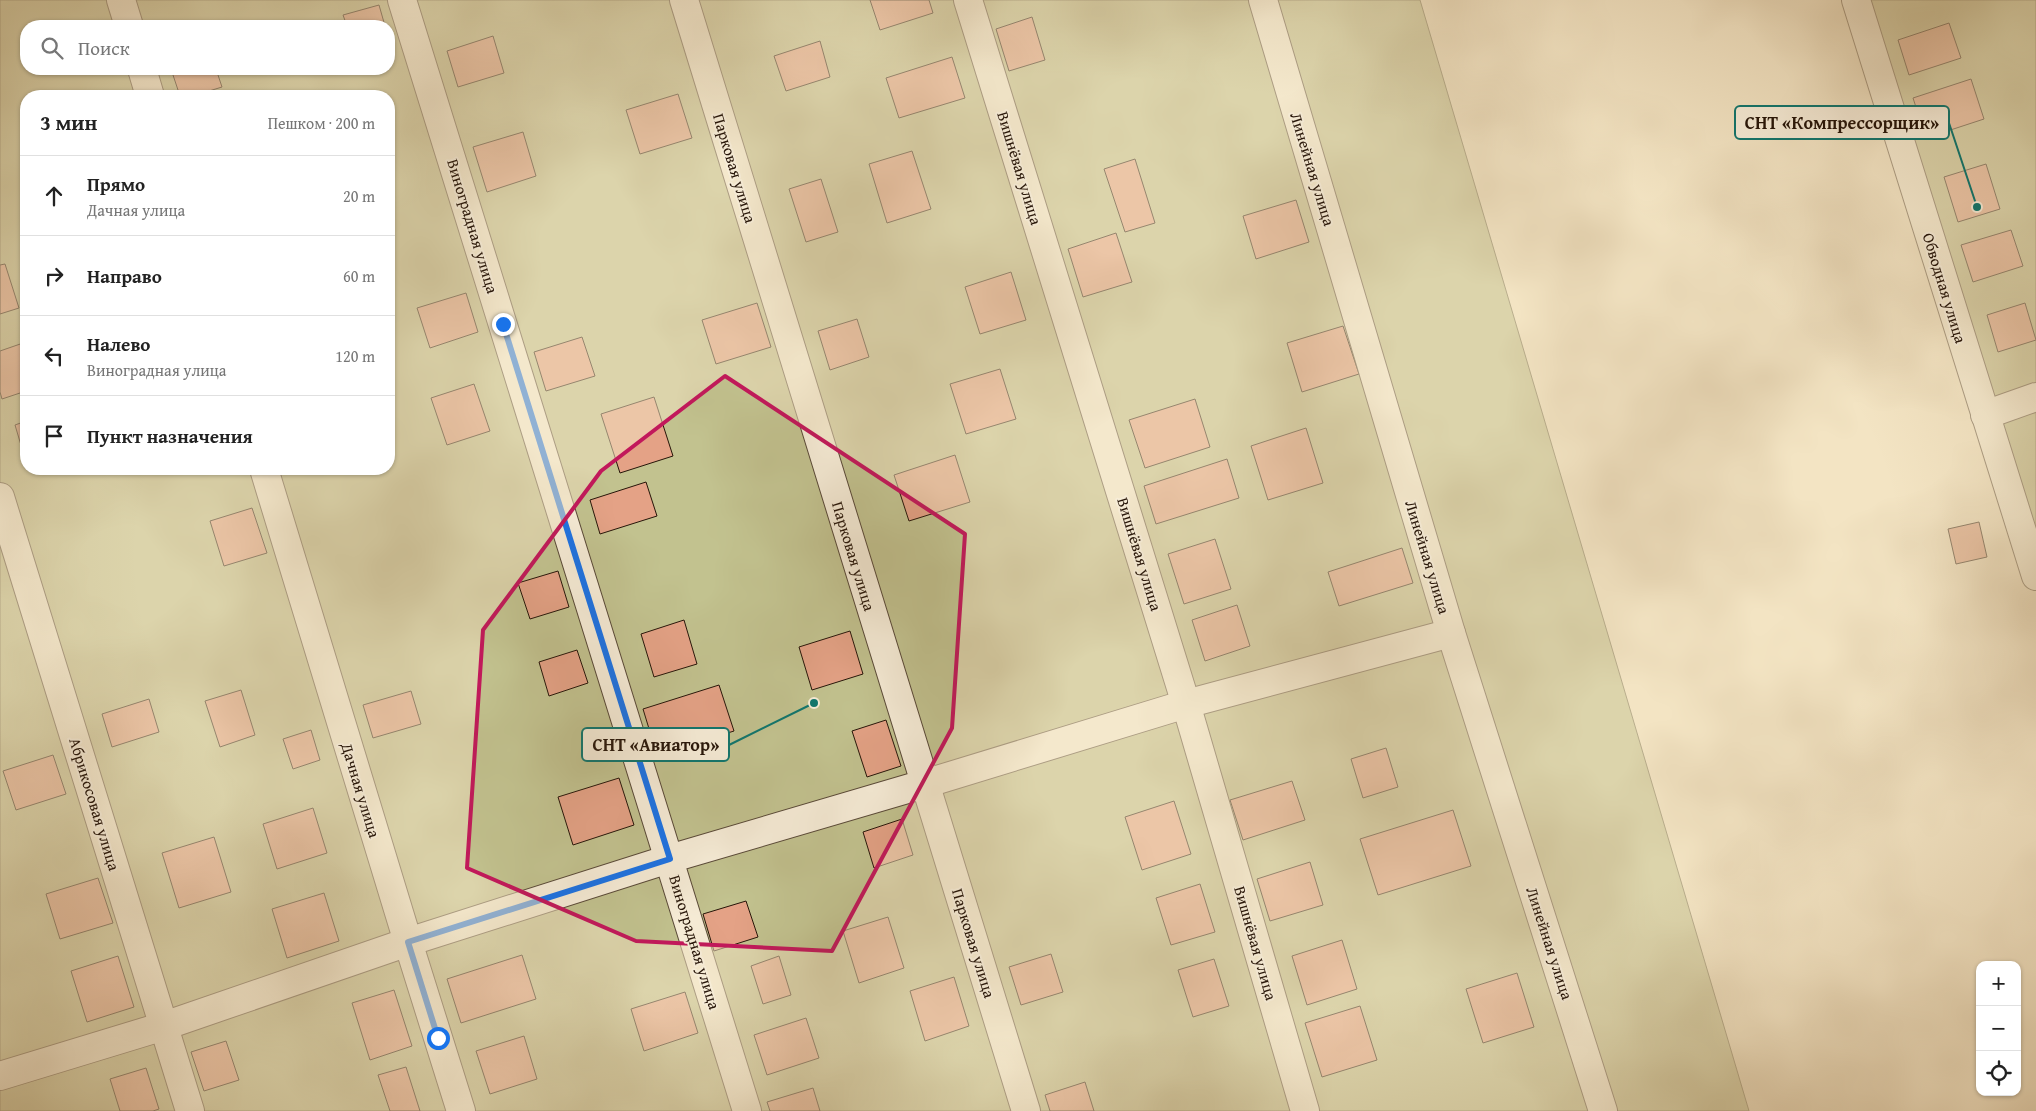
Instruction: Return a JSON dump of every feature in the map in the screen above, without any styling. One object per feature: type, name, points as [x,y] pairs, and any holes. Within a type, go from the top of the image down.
[{"type":"street","points":[[121,0],[127,20]]},
{"type":"street","name":"Виноградная улица","points":[[402,0],[747,1111]]},
{"type":"street","name":"Парковая улица","points":[[684,0],[1026,1111]]},
{"type":"street","name":"Вишнёвая улица","points":[[968,0],[1186,704],[1305,1111]]},
{"type":"street","name":"Линейная улица","points":[[1263,0],[1451,633],[1603,1111]]},
{"type":"street","name":"Обводная улица","points":[[1856,0],[2036,576]]},
{"type":"street","points":[[144,75],[148,90]]},
{"type":"street","points":[[1985,415],[2036,397]]},
{"type":"street","name":"Дачная улица","points":[[266,475],[461,1111]]},
{"type":"street","name":"Абрикосовая улица","points":[[0,497],[190,1111]]},
{"type":"street","points":[[0,1076],[164,1026],[408,942],[670,859],[1186,704],[1451,633]]},
{"type":"highlighted area","points":[[725,376],[965,534],[952,728],[832,951],[636,941],[467,868],[483,630],[601,471]]},
{"type":"green space","points":[[0,0],[1420,0],[1749,1111],[0,1111]]},
{"type":"green space","points":[[1851,0],[2036,0],[2036,574]]},
{"type":"building","points":[[870,0],[929,0],[933,13],[880,30]]},
{"type":"building","points":[[379,5],[383,20],[345,20],[343,15]]},
{"type":"building","points":[[1032,17],[1045,60],[1009,71],[996,29]]},
{"type":"building","points":[[1949,23],[1961,58],[1909,75],[1898,40]]},
{"type":"building","points":[[493,36],[504,73],[458,87],[447,51]]},
{"type":"building","points":[[820,41],[830,77],[786,91],[774,56]]},
{"type":"building","points":[[952,57],[965,98],[899,118],[886,78]]},
{"type":"building","points":[[173,75],[218,75],[222,87],[212,90],[178,90]]},
{"type":"building","points":[[1971,79],[1984,119],[1926,138],[1913,98]]},
{"type":"building","points":[[678,94],[692,138],[640,154],[626,110]]},
{"type":"building","points":[[523,132],[536,176],[487,192],[473,147]]},
{"type":"building","points":[[912,151],[931,209],[887,223],[869,164]]},
{"type":"building","points":[[1135,159],[1155,223],[1125,232],[1104,169]]},
{"type":"building","points":[[1986,164],[2000,209],[1958,222],[1944,177]]},
{"type":"building","points":[[821,179],[838,232],[806,242],[789,189]]},
{"type":"building","points":[[1296,200],[1309,242],[1256,259],[1243,216]]},
{"type":"building","points":[[2011,230],[2023,266],[1973,282],[1961,245]]},
{"type":"building","points":[[1116,233],[1132,282],[1083,297],[1068,249]]},
{"type":"building","points":[[5,264],[19,308],[0,314],[0,265]]},
{"type":"building","points":[[1011,272],[1026,320],[980,334],[965,287]]},
{"type":"building","points":[[466,293],[478,332],[430,348],[417,308]]},
{"type":"building","points":[[757,303],[771,347],[716,364],[702,320]]},
{"type":"building","points":[[2025,303],[2036,340],[1998,352],[1987,315]]},
{"type":"building","points":[[857,319],[869,357],[830,370],[818,331]]},
{"type":"building","points":[[1343,326],[1359,374],[1302,392],[1287,343]]},
{"type":"building","points":[[582,337],[595,376],[546,391],[534,352]]},
{"type":"building","points":[[20,344],[20,393],[2,399],[0,392],[0,351]]},
{"type":"building","points":[[1000,369],[1016,419],[966,434],[950,384]]},
{"type":"building","points":[[474,384],[490,431],[447,445],[431,398]]},
{"type":"building","points":[[654,397],[673,456],[620,473],[601,414]]},
{"type":"building","points":[[1195,399],[1210,447],[1145,468],[1129,420]]},
{"type":"building","points":[[20,423],[20,442],[15,425]]},
{"type":"building","points":[[1306,428],[1323,483],[1268,500],[1251,446]]},
{"type":"building","points":[[955,455],[970,502],[909,521],[894,475]]},
{"type":"building","points":[[1227,459],[1239,498],[1156,524],[1144,486]]},
{"type":"building","points":[[646,482],[657,516],[600,534],[590,500]]},
{"type":"building","points":[[252,508],[267,553],[224,566],[210,521]]},
{"type":"building","points":[[1979,522],[1987,557],[1956,564],[1948,529]]},
{"type":"building","points":[[1215,539],[1231,589],[1184,604],[1168,554]]},
{"type":"building","points":[[1402,548],[1413,583],[1339,606],[1328,572]]},
{"type":"building","points":[[558,571],[569,607],[530,619],[518,583]]},
{"type":"building","points":[[1237,605],[1250,646],[1205,661],[1192,620]]},
{"type":"building","points":[[684,620],[697,664],[654,677],[641,634]]},
{"type":"building","points":[[850,631],[863,674],[812,690],[799,647]]},
{"type":"building","points":[[577,650],[588,683],[549,696],[539,662]]},
{"type":"building","points":[[719,685],[734,731],[657,755],[643,709]]},
{"type":"building","points":[[241,690],[255,735],[220,747],[205,701]]},
{"type":"building","points":[[411,691],[421,724],[373,738],[363,705]]},
{"type":"building","points":[[149,699],[159,732],[112,747],[102,714]]},
{"type":"building","points":[[886,720],[901,766],[867,777],[852,731]]},
{"type":"building","points":[[311,730],[320,760],[293,769],[283,739]]},
{"type":"building","points":[[1386,748],[1398,787],[1363,798],[1351,759]]},
{"type":"building","points":[[53,755],[66,794],[16,810],[3,771]]},
{"type":"building","points":[[619,778],[634,825],[573,845],[558,797]]},
{"type":"building","points":[[1292,781],[1305,820],[1243,840],[1230,800]]},
{"type":"building","points":[[1174,801],[1191,854],[1142,870],[1125,817]]},
{"type":"building","points":[[313,808],[327,853],[277,869],[263,824]]},
{"type":"building","points":[[1453,810],[1471,866],[1378,895],[1360,839]]},
{"type":"building","points":[[902,819],[913,855],[874,868],[863,832]]},
{"type":"building","points":[[214,837],[231,892],[179,908],[162,853]]},
{"type":"building","points":[[1310,862],[1323,905],[1270,921],[1257,879]]},
{"type":"building","points":[[98,878],[113,923],[60,939],[46,894]]},
{"type":"building","points":[[1200,884],[1215,932],[1171,945],[1156,898]]},
{"type":"building","points":[[324,893],[339,941],[287,958],[272,909]]},
{"type":"building","points":[[746,901],[758,937],[714,951],[703,914]]},
{"type":"building","points":[[888,917],[904,968],[859,983],[843,931]]},
{"type":"building","points":[[1342,940],[1357,989],[1307,1005],[1292,956]]},
{"type":"building","points":[[1051,954],[1063,992],[1021,1005],[1009,967]]},
{"type":"building","points":[[522,955],[536,999],[461,1023],[447,979]]},
{"type":"building","points":[[118,956],[134,1007],[87,1022],[71,971]]},
{"type":"building","points":[[779,956],[791,995],[763,1004],[751,966]]},
{"type":"building","points":[[1214,959],[1229,1006],[1193,1017],[1178,970]]},
{"type":"building","points":[[1517,973],[1534,1027],[1483,1043],[1466,989]]},
{"type":"building","points":[[954,977],[969,1026],[925,1041],[910,991]]},
{"type":"building","points":[[394,990],[412,1046],[370,1060],[352,1003]]},
{"type":"building","points":[[685,992],[698,1033],[644,1051],[631,1009]]},
{"type":"building","points":[[1360,1006],[1377,1060],[1322,1077],[1305,1023]]},
{"type":"building","points":[[806,1018],[819,1058],[767,1075],[754,1035]]},
{"type":"building","points":[[524,1036],[537,1079],[490,1094],[476,1051]]},
{"type":"building","points":[[226,1041],[239,1080],[204,1091],[191,1052]]},
{"type":"building","points":[[406,1067],[420,1111],[390,1111],[378,1075]]},
{"type":"building","points":[[146,1068],[159,1109],[153,1111],[120,1111],[110,1079]]},
{"type":"building","points":[[1085,1082],[1094,1111],[1050,1111],[1045,1095]]},
{"type":"building","points":[[813,1088],[820,1111],[770,1111],[767,1102]]},
{"type":"place","name":"СНТ «Компрессорщик»","points":[[1977,207]]},
{"type":"place","name":"СНТ «Авиатор»","points":[[814,703]]},
{"type":"route","points":[[438,1038],[408,942],[670,859],[503,324]]}]
